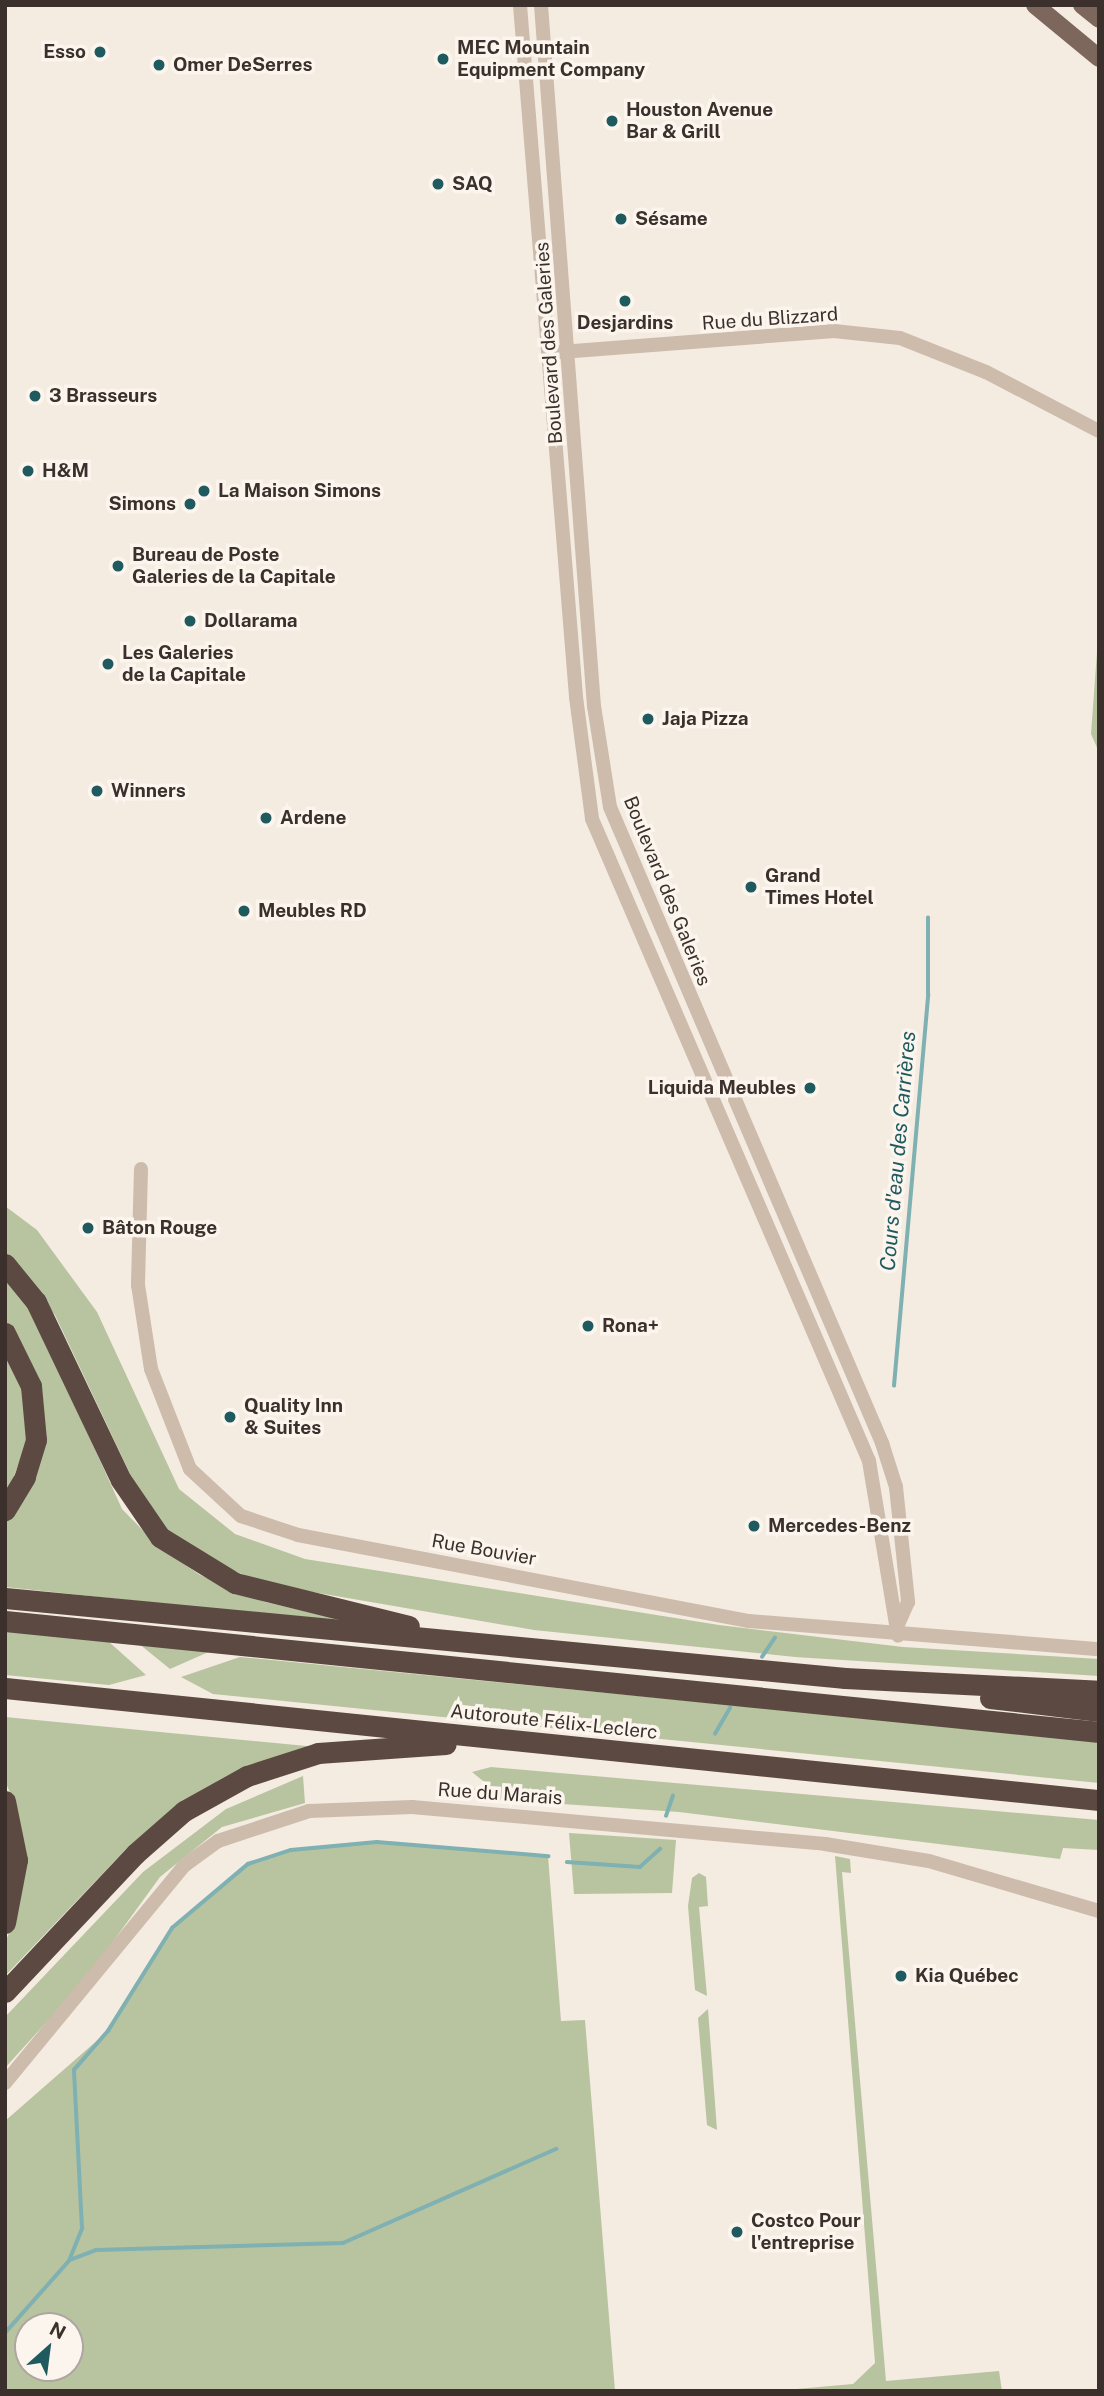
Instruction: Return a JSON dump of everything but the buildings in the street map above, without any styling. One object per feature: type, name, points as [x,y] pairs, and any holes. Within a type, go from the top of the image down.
[{"type":"highway","points":[[5,1264],[63,1350],[133,1502],[182,1554],[269,1594],[493,1645]]},
{"type":"highway","points":[[5,1333],[31,1387],[36,1440],[25,1477],[5,1510]]},
{"type":"highway","points":[[5,1598],[845,1678],[1099,1711]]},
{"type":"highway","points":[[5,1621],[1099,1732]]},
{"type":"highway","points":[[845,1678],[1099,1691]]},
{"type":"highway","name":"Autoroute Félix-Leclerc","points":[[5,1688],[255,1711],[516,1742],[1099,1800]]},
{"type":"highway","points":[[5,1698],[255,1711]]},
{"type":"highway","points":[[5,1992],[135,1854],[184,1811],[247,1776],[318,1753],[516,1742]]},
{"type":"highway","points":[[5,1801],[17,1860],[5,1923]]},
{"type":"main road","points":[[1035,5],[1099,58]]},
{"type":"main road","points":[[1083,5],[1099,19]]},
{"type":"street","name":"Boulevard des Galeries","points":[[520,5],[548,353],[592,818],[869,1461],[898,1630]]},
{"type":"street","name":"Boulevard des Galeries","points":[[541,5],[594,706],[610,807],[882,1443],[896,1487],[908,1602],[898,1630]]},
{"type":"street","name":"Rue du Blizzard","points":[[548,353],[834,331],[900,338],[986,372],[1099,431]]},
{"type":"street","name":"Rue Bouvier","points":[[141,1169],[138,1285],[151,1369],[190,1469],[241,1516],[298,1535],[709,1615],[1099,1650]]},
{"type":"street","name":"Rue du Marais","points":[[5,2083],[185,1865],[218,1841],[309,1811],[412,1807],[825,1844],[929,1861],[1099,1911]]},
{"type":"green space","points":[[1099,625],[1099,752],[1091,734]]},
{"type":"green space","points":[[5,1206],[37,1230],[97,1312],[179,1489],[235,1534],[305,1559],[719,1625],[903,1647],[1099,1659],[1099,1676],[795,1657],[534,1630],[266,1584],[220,1565],[167,1530],[142,1499],[55,1315],[5,1252]]},
{"type":"green space","points":[[5,1278],[32,1310],[122,1509],[160,1548],[200,1575],[265,1602],[365,1625],[5,1587],[5,1519],[43,1437],[5,1320]]},
{"type":"green space","points":[[5,1348],[27,1400],[30,1435],[5,1499]]},
{"type":"green space","points":[[5,1631],[108,1641],[146,1675],[109,1685],[5,1675]]},
{"type":"green space","points":[[138,1643],[213,1650],[170,1669]]},
{"type":"green space","points":[[240,1657],[1099,1741],[1099,1783],[213,1694],[181,1677]]},
{"type":"green space","points":[[5,1717],[317,1747],[128,1847],[5,1976],[5,1943],[15,1918],[14,1802],[5,1781]]},
{"type":"green space","points":[[491,1767],[1099,1820],[1099,1850],[1063,1848],[1060,1859],[679,1812],[447,1796],[488,1785],[472,1772]]},
{"type":"green space","points":[[303,1776],[305,1803],[222,1827],[160,1877],[88,1976],[5,2068],[5,2017],[143,1872],[226,1809]]},
{"type":"green space","points":[[569,1833],[676,1840],[672,1893],[574,1894]]},
{"type":"green space","points":[[377,1842],[548,1856],[561,2021],[585,2020],[615,2391],[5,2391],[5,2121],[108,2031],[172,1928],[248,1864],[291,1850]]},
{"type":"green space","points":[[835,1856],[850,1859],[851,1873],[842,1872],[886,2381],[999,2371],[1002,2391],[774,2391],[853,2384],[875,2363]]},
{"type":"green space","points":[[699,1873],[706,1877],[708,1906],[699,1907],[707,1996],[695,1990],[688,1906],[692,1878]]},
{"type":"green space","points":[[708,2009],[717,2130],[707,2125],[698,2018]]},
{"type":"waterway","name":"Cours d'eau des Carrières","points":[[894,1386],[928,994],[928,918]]},
{"type":"waterway","name":"Cours d'eau des Carrières","points":[[762,1657],[775,1638]]},
{"type":"waterway","name":"Cours d'eau des Carrières","points":[[715,1734],[730,1708]]},
{"type":"waterway","name":"Cours d'eau des Carrières","points":[[666,1816],[673,1796]]},
{"type":"waterway","name":"Cours d'eau des Carrières","points":[[5,2333],[69,2261],[82,2229],[74,2070],[108,2031],[172,1928],[248,1864],[291,1850],[377,1842],[548,1856]]},
{"type":"waterway","name":"Cours d'eau des Carrières","points":[[567,1862],[640,1867],[660,1849]]},
{"type":"waterway","points":[[70,2260],[96,2250],[343,2243],[556,2149]]},
{"type":"place","name":"Esso","points":[[100,52]]},
{"type":"place","name":"MEC Mountain Equipment Company","points":[[443,59]]},
{"type":"place","name":"Omer DeSerres","points":[[159,65]]},
{"type":"place","name":"Houston Avenue Bar & Grill","points":[[612,121]]},
{"type":"place","name":"SAQ","points":[[438,184]]},
{"type":"place","name":"Sésame","points":[[621,219]]},
{"type":"place","name":"Desjardins","points":[[625,301]]},
{"type":"place","name":"3 Brasseurs","points":[[35,396]]},
{"type":"place","name":"H&M","points":[[28,471]]},
{"type":"place","name":"La Maison Simons","points":[[204,491]]},
{"type":"place","name":"Simons","points":[[190,504]]},
{"type":"place","name":"Bureau de Poste Galeries de la Capitale","points":[[118,566]]},
{"type":"place","name":"Dollarama","points":[[190,621]]},
{"type":"place","name":"Les Galeries de la Capitale","points":[[108,664]]},
{"type":"place","name":"Jaja Pizza","points":[[648,719]]},
{"type":"place","name":"Winners","points":[[97,791]]},
{"type":"place","name":"Ardene","points":[[266,818]]},
{"type":"place","name":"Grand Times Hotel","points":[[751,887]]},
{"type":"place","name":"Meubles RD","points":[[244,911]]},
{"type":"place","name":"Liquida Meubles","points":[[810,1088]]},
{"type":"place","name":"Bâton Rouge","points":[[88,1228]]},
{"type":"place","name":"Rona+","points":[[588,1326]]},
{"type":"place","name":"Quality Inn & Suites","points":[[230,1417]]},
{"type":"place","name":"Mercedes-Benz","points":[[754,1526]]},
{"type":"place","name":"Kia Québec","points":[[901,1976]]},
{"type":"place","name":"Costco Pour l'entreprise","points":[[737,2232]]}]
